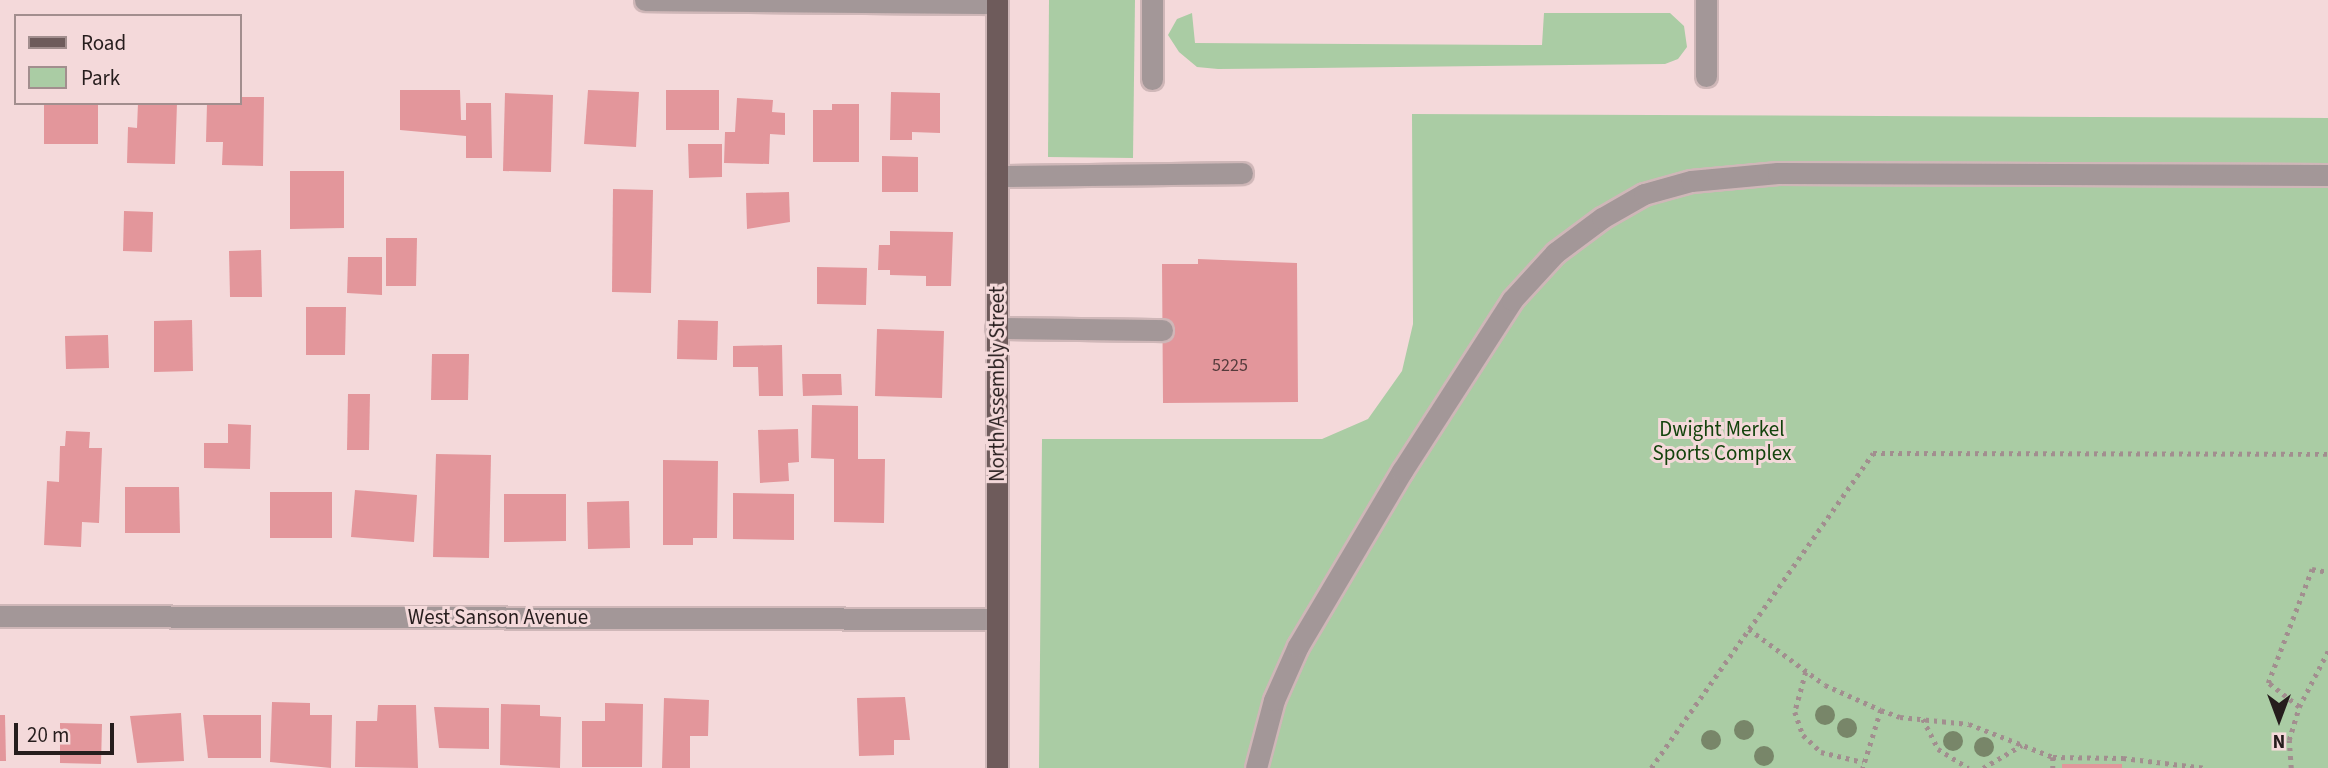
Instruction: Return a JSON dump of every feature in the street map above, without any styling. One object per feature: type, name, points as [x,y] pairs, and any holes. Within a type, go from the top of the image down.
[{"type":"main road","name":"North Assembly Street","points":[[997,2],[997,768]]},
{"type":"street","points":[[645,0],[997,2]]},
{"type":"street","points":[[1152,0],[1152,79]]},
{"type":"street","points":[[1706,0],[1706,76]]},
{"type":"street","points":[[997,176],[1242,173]]},
{"type":"street","points":[[1256,768],[1274,699],[1298,646],[1402,471],[1512,300],[1555,253],[1602,218],[1644,194],[1691,181],[1778,173],[2328,175]]},
{"type":"street","points":[[996,328],[1163,330]]},
{"type":"street","name":"West Sanson Avenue","points":[[0,616],[996,619]]},
{"type":"path","points":[[1650,768],[1873,453],[2328,454]]},
{"type":"path","points":[[2299,707],[2268,683],[2312,569],[2328,572]]},
{"type":"path","points":[[1749,629],[1806,672],[1881,710],[1923,719],[1969,724],[2053,757],[2123,758],[2206,768]]},
{"type":"path","points":[[2286,768],[2291,768],[2289,740],[2299,707],[2328,651]]},
{"type":"path","points":[[1806,672],[1796,712],[1803,735],[1821,752],[1863,765],[1881,710]]},
{"type":"path","points":[[1923,719],[1938,749],[1968,768]]},
{"type":"path","points":[[1983,768],[2022,745]]},
{"type":"path","points":[[2053,757],[2053,768]]},
{"type":"green space","points":[[1049,0],[1135,0],[1133,158],[1048,157]]},
{"type":"green space","points":[[1192,13],[1195,43],[1542,45],[1544,13],[1670,13],[1684,26],[1687,47],[1678,59],[1665,64],[1218,69],[1197,67],[1179,52],[1168,35],[1177,19]]},
{"type":"green space","name":"Dwight Merkel Sports Complex","points":[[1412,114],[2328,118],[2328,768],[1039,768],[1042,439],[1322,439],[1368,419],[1402,371],[1413,324]]},
{"type":"building","points":[[400,90],[460,90],[461,120],[466,120],[466,103],[491,103],[492,158],[466,158],[466,136],[400,130]]},
{"type":"building","points":[[588,90],[639,92],[636,147],[584,144]]},
{"type":"building","points":[[666,90],[719,90],[719,130],[666,130]]},
{"type":"building","points":[[891,92],[940,93],[940,133],[912,132],[912,140],[890,140]]},
{"type":"building","points":[[505,93],[553,95],[551,172],[503,171]]},
{"type":"building","points":[[242,97],[264,97],[263,166],[222,165],[223,142],[206,142],[207,105],[242,105]]},
{"type":"building","points":[[737,98],[773,100],[772,112],[785,113],[785,135],[770,134],[769,164],[724,163],[725,132],[735,132]]},
{"type":"building","points":[[832,104],[859,104],[859,162],[813,162],[813,110],[832,110]]},
{"type":"building","points":[[44,105],[98,105],[98,144],[44,144]]},
{"type":"building","points":[[138,105],[177,105],[175,164],[127,163],[128,127],[137,128]]},
{"type":"building","points":[[688,144],[722,144],[722,177],[689,178]]},
{"type":"building","points":[[882,156],[918,157],[918,192],[882,192]]},
{"type":"building","points":[[290,171],[344,171],[344,228],[290,229]]},
{"type":"building","points":[[613,189],[653,190],[651,293],[612,292]]},
{"type":"building","points":[[789,192],[790,222],[747,229],[746,193]]},
{"type":"building","points":[[124,211],[153,212],[152,252],[123,251]]},
{"type":"building","points":[[890,231],[953,232],[951,286],[926,286],[926,276],[890,275],[890,270],[878,270],[879,245],[890,245]]},
{"type":"building","points":[[386,238],[417,238],[416,286],[386,286]]},
{"type":"building","points":[[261,250],[262,297],[230,297],[229,251]]},
{"type":"building","points":[[348,257],[382,257],[382,295],[347,293]]},
{"type":"building","points":[[1198,259],[1297,263],[1298,402],[1163,403],[1162,264],[1198,264]]},
{"type":"building","points":[[817,267],[867,268],[866,305],[817,304]]},
{"type":"building","points":[[306,307],[346,307],[345,355],[306,355]]},
{"type":"building","points":[[192,320],[193,371],[154,372],[154,321]]},
{"type":"building","points":[[678,320],[718,321],[717,360],[677,359]]},
{"type":"building","points":[[877,329],[944,331],[942,398],[875,396]]},
{"type":"building","points":[[108,335],[109,368],[66,369],[65,336]]},
{"type":"building","points":[[782,345],[783,396],[759,396],[758,367],[733,367],[733,346]]},
{"type":"building","points":[[432,354],[469,354],[468,400],[431,400]]},
{"type":"building","points":[[802,374],[841,374],[842,395],[803,396]]},
{"type":"building","points":[[348,394],[370,394],[369,450],[347,450]]},
{"type":"building","points":[[812,405],[858,406],[858,459],[885,459],[884,523],[834,522],[834,459],[811,458]]},
{"type":"building","points":[[228,424],[251,425],[250,469],[204,468],[204,443],[228,443]]},
{"type":"building","points":[[798,429],[799,462],[788,463],[789,481],[760,483],[758,430]]},
{"type":"building","points":[[66,431],[90,432],[89,448],[102,448],[99,523],[82,522],[81,547],[44,545],[47,481],[59,482],[60,446],[65,446]]},
{"type":"building","points":[[436,454],[491,455],[489,558],[433,557]]},
{"type":"building","points":[[663,460],[718,461],[717,538],[693,538],[693,545],[663,545]]},
{"type":"building","points":[[125,487],[179,487],[180,533],[125,533]]},
{"type":"building","points":[[355,490],[417,495],[414,542],[351,537]]},
{"type":"building","points":[[270,492],[332,492],[332,538],[270,538]]},
{"type":"building","points":[[733,493],[794,494],[794,540],[733,539]]},
{"type":"building","points":[[504,494],[566,494],[566,541],[504,542]]},
{"type":"building","points":[[629,501],[630,548],[588,549],[587,502]]},
{"type":"building","points":[[905,697],[910,740],[894,740],[894,755],[859,756],[857,698]]},
{"type":"building","points":[[664,698],[709,700],[708,736],[690,736],[690,768],[662,768]]},
{"type":"building","points":[[272,702],[310,703],[310,715],[332,715],[331,768],[270,762]]},
{"type":"building","points":[[605,703],[643,704],[642,767],[582,767],[582,721],[605,721]]},
{"type":"building","points":[[501,704],[540,705],[540,716],[561,717],[560,768],[500,765]]},
{"type":"building","points":[[378,705],[416,705],[418,768],[355,767],[356,721],[377,721]]},
{"type":"building","points":[[434,707],[489,708],[489,749],[439,748]]},
{"type":"building","points":[[181,713],[184,761],[137,763],[130,716]]},
{"type":"building","points":[[0,715],[5,715],[6,761],[0,761]]},
{"type":"building","points":[[203,715],[261,715],[261,758],[208,758]]},
{"type":"building","points":[[60,723],[102,724],[101,764],[60,763]]},
{"type":"building","points":[[2062,764],[2122,764],[2122,768],[2062,768]]}]
